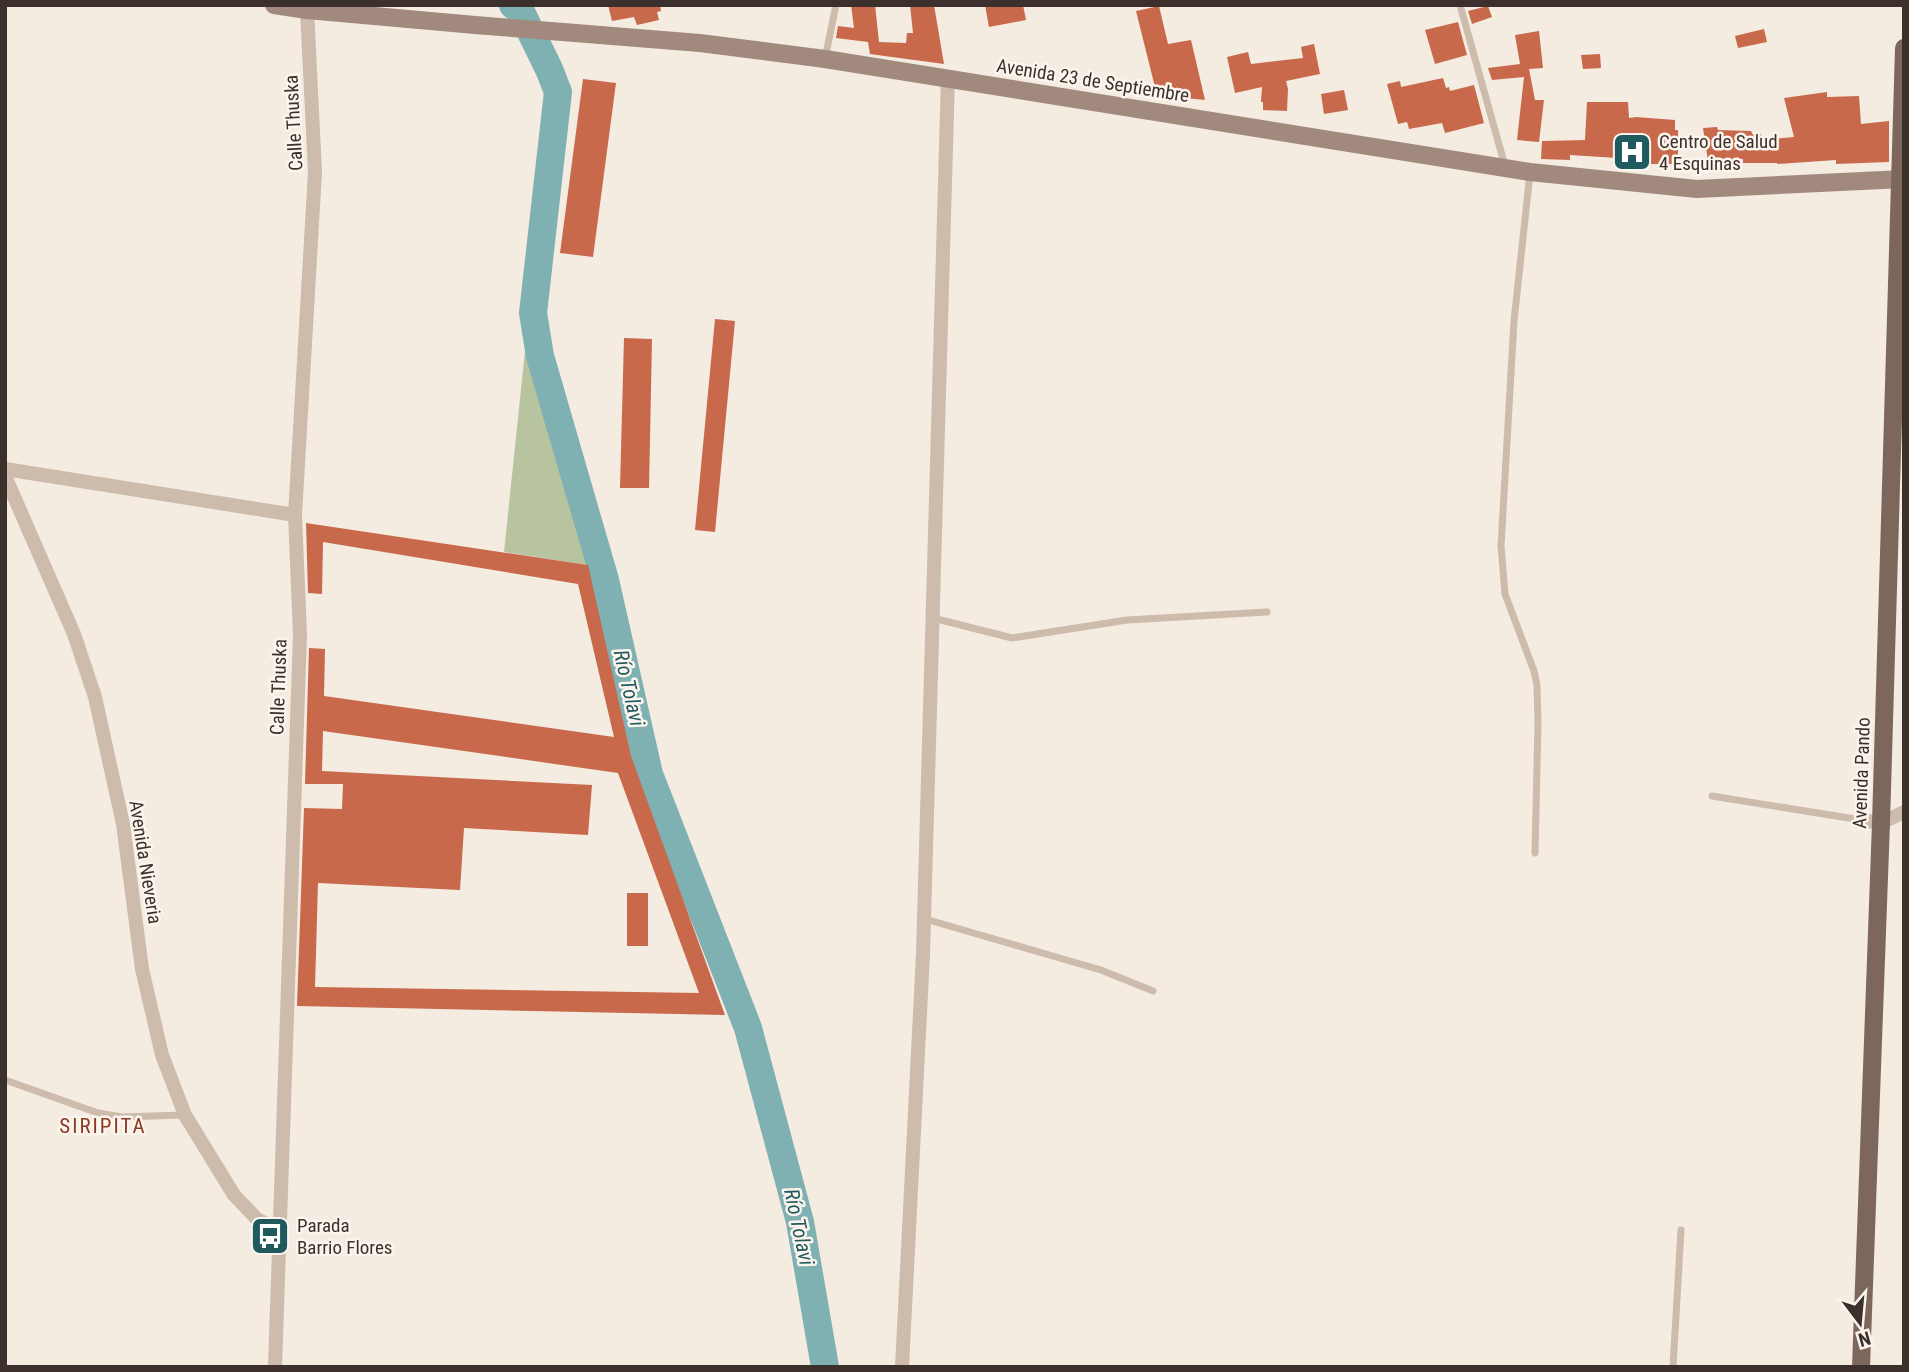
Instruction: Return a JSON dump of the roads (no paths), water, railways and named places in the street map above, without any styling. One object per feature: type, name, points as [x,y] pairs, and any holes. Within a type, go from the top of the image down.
[{"type":"main road","name":"Avenida 23 de Septiembre","points":[[274,5],[514,29],[701,43],[825,59],[1530,172],[1697,189],[1902,179]]},
{"type":"main road","name":"Avenida Pando","points":[[1861,1367],[1902,179],[1904,48]]},
{"type":"street","name":"Calle Thuska","points":[[275,1367],[300,634],[295,515],[315,172],[307,10]]},
{"type":"street","points":[[902,1367],[924,919],[948,78]]},
{"type":"street","points":[[5,468],[295,515]]},
{"type":"street","name":"Avenida Nieveria","points":[[5,476],[74,634],[95,697],[123,824],[142,969],[162,1055],[185,1115],[234,1195],[257,1219],[279,1231]]},
{"type":"street","points":[[1861,820],[1881,823],[1904,812]]},
{"type":"lane","points":[[825,59],[836,5]]},
{"type":"lane","points":[[1460,5],[1506,169]]},
{"type":"lane","points":[[1530,172],[1514,321],[1501,546],[1505,594],[1537,685],[1535,853]]},
{"type":"lane","points":[[932,618],[1012,638],[1127,620],[1266,612]]},
{"type":"lane","points":[[1712,796],[1861,820]]},
{"type":"lane","points":[[924,919],[1101,970],[1153,991]]},
{"type":"lane","points":[[5,1080],[98,1113],[122,1117],[185,1115]]},
{"type":"lane","points":[[1673,1367],[1681,1230]]},
{"type":"waterway","name":"Río Tolavi","points":[[513,5],[520,10],[558,92],[533,313],[540,356],[605,580],[649,774],[748,1028],[800,1222],[825,1367]]},
{"type":"place","name":"Centro de Salud 4 Esquinas","points":[[1632,152]]},
{"type":"place","name":"Parada Barrio Flores","points":[[270,1236]]},
{"type":"district","name":"SIRIPITA","points":[[103,1126]]}]
